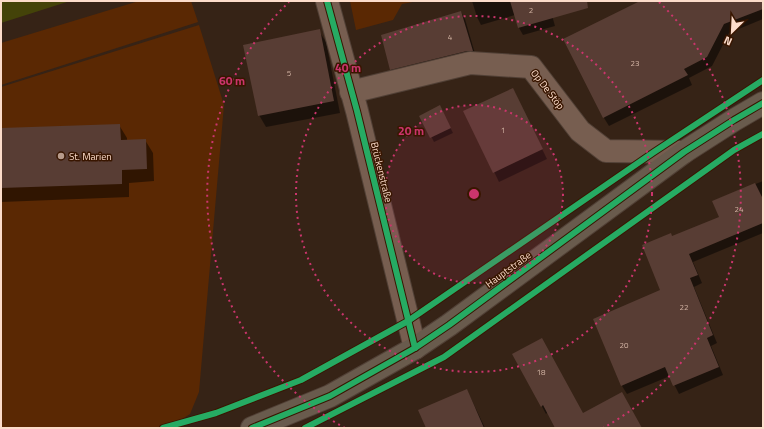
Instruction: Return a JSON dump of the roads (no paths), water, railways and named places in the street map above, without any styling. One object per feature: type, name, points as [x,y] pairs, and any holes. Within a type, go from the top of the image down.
[{"type":"main road","name":"Hauptstraße","points":[[252,428],[330,396],[415,348],[449,325],[684,152],[763,103]]},
{"type":"street","name":"Brückenstraße","points":[[327,1],[415,348]]},
{"type":"street","name":"Op De Stöp","points":[[351,92],[470,63],[531,67],[580,131],[606,151],[684,152]]},
{"type":"place","name":"St. Marien","points":[[61,156]]}]
